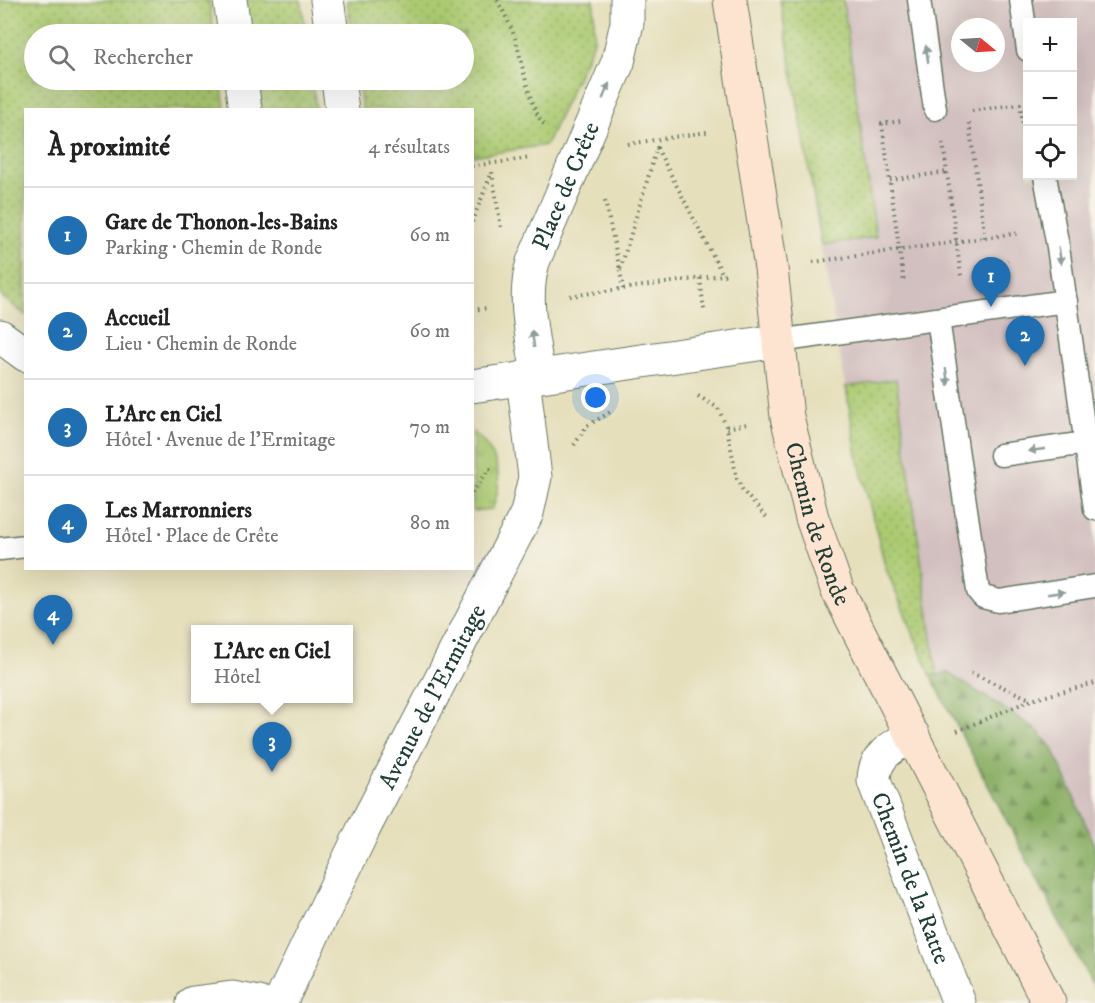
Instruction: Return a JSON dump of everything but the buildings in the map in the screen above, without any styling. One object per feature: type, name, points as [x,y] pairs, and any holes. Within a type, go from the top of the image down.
[{"type":"main road","name":"Chemin de Ronde","points":[[730,0],[771,268],[778,341],[793,446],[824,554],[837,589],[1049,1003]]},
{"type":"street","points":[[230,0],[234,24]]},
{"type":"street","points":[[327,0],[331,24]]},
{"type":"street","name":"Place de Crête","points":[[530,377],[527,282],[533,262],[588,154],[624,43],[627,0]]},
{"type":"street","points":[[242,90],[245,108]]},
{"type":"street","points":[[339,90],[342,108]]},
{"type":"street","points":[[0,336],[24,354]]},
{"type":"street","points":[[474,386],[778,341]]},
{"type":"street","name":"Avenue de l'Ermitage","points":[[280,1003],[363,830],[527,513],[534,477],[530,377]]},
{"type":"street","name":"Chemin de la Ratte","points":[[912,735],[880,756],[876,762],[874,781],[959,1003]]},
{"type":"street","points":[[193,1003],[232,998],[259,1003]]},
{"type":"lane","points":[[919,0],[935,109]]},
{"type":"lane","points":[[1021,0],[1024,18]]},
{"type":"lane","points":[[1046,180],[1066,301],[1095,509]]},
{"type":"lane","points":[[778,341],[1066,301]]},
{"type":"lane","points":[[939,319],[975,583],[978,591],[983,597],[999,601],[1095,586]]},
{"type":"lane","points":[[1001,455],[1086,443]]},
{"type":"lane","points":[[0,549],[24,546]]},
{"type":"path","points":[[497,0],[508,18],[537,113],[543,124],[553,131]]},
{"type":"path","points":[[985,238],[968,111],[1020,104],[1023,126]]},
{"type":"path","points":[[904,283],[882,123],[905,120]]},
{"type":"path","points":[[622,289],[620,270],[588,154],[600,148],[749,126]]},
{"type":"path","points":[[942,138],[961,276]]},
{"type":"path","points":[[656,140],[657,148],[723,275]]},
{"type":"path","points":[[620,270],[657,148]]},
{"type":"path","points":[[491,163],[492,172]]},
{"type":"path","points":[[890,180],[947,172]]},
{"type":"path","points":[[575,295],[1020,232]]},
{"type":"path","points":[[988,272],[998,271],[1008,260]]},
{"type":"path","points":[[474,310],[485,309]]},
{"type":"path","points":[[687,395],[698,396],[718,408],[727,428]]},
{"type":"path","points":[[574,454],[574,443],[587,426],[608,412],[619,409]]},
{"type":"path","points":[[971,674],[1031,700]]},
{"type":"path","points":[[958,730],[1031,700],[1095,683]]},
{"type":"shaded area","points":[[780,0],[1095,0],[1095,990],[931,676],[886,569],[857,455]]},
{"type":"green space","points":[[0,0],[209,0],[213,24],[24,24],[24,90],[222,90],[225,108],[24,108],[24,314],[0,295]]},
{"type":"green space","points":[[244,0],[301,0],[305,24],[248,24]]},
{"type":"green space","points":[[347,0],[594,0],[594,41],[546,145],[474,156],[474,108],[362,108],[359,90],[474,90],[474,24],[351,24]]},
{"type":"green space","points":[[780,0],[843,0],[876,237],[822,245]]},
{"type":"green space","points":[[257,90],[313,90],[316,108],[260,108]]},
{"type":"green space","points":[[896,379],[937,675],[931,676],[886,569],[857,455],[846,387]]},
{"type":"green space","points":[[474,433],[488,448],[497,467],[498,487],[492,509],[474,511]]},
{"type":"green space","points":[[948,673],[1036,729],[1053,749],[1095,846],[1095,990],[931,676]]},
{"type":"place","name":"Gare de Thonon-les-Bains","points":[[991,307]]},
{"type":"place","name":"Accueil","points":[[1025,366]]},
{"type":"place","name":"Les Marronniers","points":[[53,645]]},
{"type":"place","name":"L'Arc en Ciel","points":[[272,772]]}]
